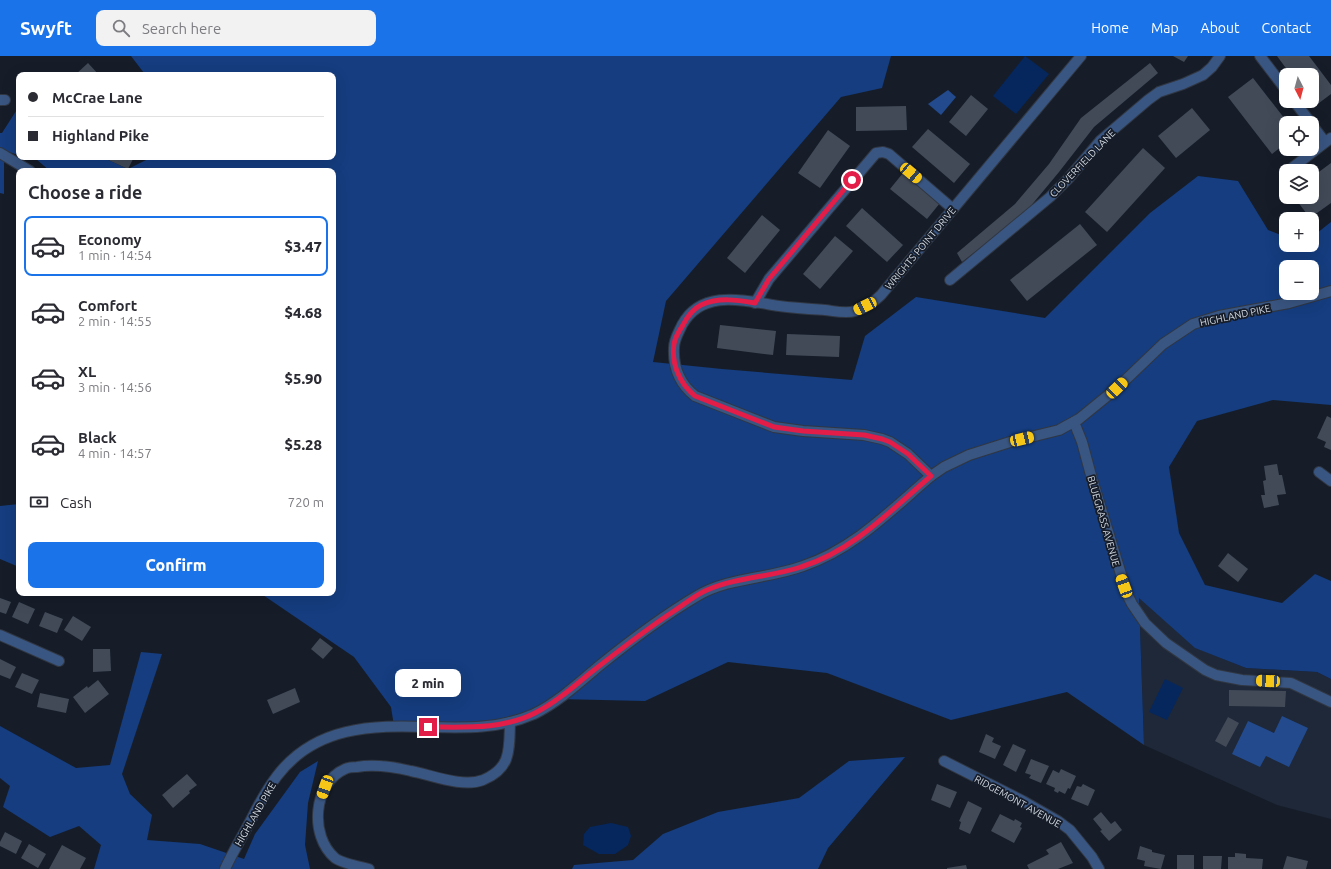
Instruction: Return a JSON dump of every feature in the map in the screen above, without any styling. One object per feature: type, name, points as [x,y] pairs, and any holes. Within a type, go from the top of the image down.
[{"type":"street","name":"WRIGHTS POINT DRIVE","points":[[931,476],[908,454],[890,442],[882,439],[864,435],[803,431],[774,427],[695,396],[681,380],[676,369],[674,353],[676,337],[690,313],[700,306],[716,300],[735,299],[755,303],[844,312],[855,311],[874,302],[1081,56]]},
{"type":"street","name":"CLOVERFIELD LANE","points":[[950,280],[1050,196],[1101,140],[1148,100],[1159,92],[1203,75],[1212,67],[1220,56]]},
{"type":"street","points":[[1260,56],[1279,81]]},
{"type":"street","points":[[1297,164],[1328,140],[1319,132]]},
{"type":"street","points":[[755,303],[769,279],[876,153],[883,152],[888,154],[953,209]]},
{"type":"street","points":[[0,153],[25,168]]},
{"type":"street","name":"HIGHLAND PIKE","points":[[225,869],[277,775],[296,756],[321,740],[341,733],[362,729],[394,726],[467,728],[497,725],[535,713],[564,695],[652,626],[707,590],[732,581],[771,575],[800,568],[821,560],[842,549],[869,530],[931,476],[944,467],[969,455],[1010,442],[1058,430],[1074,422],[1117,388],[1163,344],[1193,324],[1219,316],[1289,303],[1331,291]]},
{"type":"street","name":"BLUEGRASS AVENUE","points":[[1074,422],[1082,442],[1121,577],[1132,604],[1145,622],[1166,644],[1195,664],[1216,675],[1242,680],[1291,683],[1331,702]]},
{"type":"street","points":[[1318,472],[1331,481]]},
{"type":"street","points":[[0,635],[59,661]]},
{"type":"street","points":[[369,869],[336,859],[321,838],[318,813],[320,800],[325,787],[333,777],[346,769],[370,765],[411,770],[450,781],[481,781],[494,775],[506,761],[509,753],[510,722]]},
{"type":"street","name":"RIDGEMONT AVENUE","points":[[944,761],[1023,801],[1058,821],[1070,830],[1092,857],[1099,869]]},
{"type":"shaded area","points":[[131,56],[891,56],[882,88],[841,97],[666,301],[653,362],[852,380],[865,336],[916,297],[1045,318],[1150,213],[1198,176],[1238,181],[1268,230],[1279,234],[1279,252],[1319,252],[1319,231],[1331,222],[1331,405],[1273,400],[1197,421],[1169,467],[1179,533],[1205,585],[1282,603],[1315,574],[1331,581],[1331,679],[1317,672],[1246,668],[1195,648],[1139,598],[1144,745],[1067,692],[951,720],[827,673],[728,662],[645,701],[558,699],[510,722],[394,726],[391,707],[354,657],[264,596],[336,596],[336,168],[130,168],[146,160],[336,160],[336,72],[143,72]]},
{"type":"shaded area","points":[[1025,56],[1049,74],[1016,114],[993,96]]},
{"type":"shaded area","points":[[948,90],[956,97],[941,115],[928,104]]},
{"type":"shaded area","points":[[16,111],[16,154],[8,152],[4,161],[4,194],[0,193],[0,133],[2,133]]},
{"type":"shaded area","points":[[37,160],[108,160],[126,168],[46,168]]},
{"type":"shaded area","points":[[16,504],[16,566],[0,559],[0,506]]},
{"type":"shaded area","points":[[1139,597],[1196,648],[1246,668],[1317,672],[1331,679],[1331,819],[1277,805],[1144,745]]},
{"type":"shaded area","points":[[141,652],[162,654],[122,774],[130,794],[152,815],[147,840],[200,844],[244,859],[255,834],[300,772],[318,761],[308,803],[305,845],[310,869],[94,869],[101,845],[79,826],[50,837],[3,807],[10,786],[0,778],[0,726],[76,768],[110,765]]},
{"type":"shaded area","points":[[1165,679],[1183,688],[1167,720],[1149,712]]},
{"type":"shaded area","points":[[1282,716],[1308,728],[1289,767],[1266,756],[1260,767],[1232,754],[1248,721],[1274,733]]},
{"type":"shaded area","points":[[905,757],[828,848],[818,869],[572,869],[574,865],[633,860],[663,834],[718,812],[799,798],[849,761]]},
{"type":"shaded area","points":[[611,823],[628,827],[631,836],[628,845],[615,854],[599,854],[583,845],[584,834],[590,827]]},
{"type":"building","points":[[1173,56],[1188,56],[1184,62]]},
{"type":"building","points":[[1277,56],[1309,56],[1318,68],[1286,68]]},
{"type":"building","points":[[88,63],[96,72],[78,72]]},
{"type":"building","points":[[1150,63],[1158,73],[1094,127],[1025,213],[962,262],[957,253],[1015,204],[1049,164],[1081,118]]},
{"type":"building","points":[[1319,69],[1331,85],[1331,94],[1319,103]]},
{"type":"building","points":[[1253,78],[1283,116],[1279,116],[1279,148],[1272,154],[1228,97]]},
{"type":"building","points":[[971,95],[988,109],[966,136],[949,122]]},
{"type":"building","points":[[906,106],[907,130],[856,131],[856,107]]},
{"type":"building","points":[[1192,108],[1210,130],[1176,158],[1158,136]]},
{"type":"building","points":[[928,129],[970,164],[954,183],[912,147]]},
{"type":"building","points":[[828,130],[850,146],[820,188],[798,173]]},
{"type":"building","points":[[1143,148],[1165,168],[1107,232],[1085,212]]},
{"type":"building","points":[[108,160],[132,160],[128,168]]},
{"type":"building","points":[[1331,163],[1331,203],[1318,212],[1305,212],[1299,204],[1319,204],[1319,172]]},
{"type":"building","points":[[903,173],[940,203],[927,219],[890,189]]},
{"type":"building","points":[[862,208],[903,245],[887,262],[846,226]]},
{"type":"building","points":[[762,215],[780,230],[745,273],[727,258]]},
{"type":"building","points":[[1080,224],[1097,245],[1027,301],[1010,280]]},
{"type":"building","points":[[835,236],[853,251],[820,289],[803,274]]},
{"type":"building","points":[[720,325],[776,331],[773,355],[717,348]]},
{"type":"building","points":[[787,334],[840,336],[839,357],[786,355]]},
{"type":"building","points":[[1327,416],[1331,418],[1331,450],[1324,447],[1326,442],[1317,438]]},
{"type":"building","points":[[1277,464],[1279,475],[1282,475],[1286,494],[1277,495],[1279,505],[1264,508],[1261,495],[1265,495],[1263,481],[1266,480],[1264,466]]},
{"type":"building","points":[[1228,553],[1248,569],[1238,582],[1218,566]]},
{"type":"building","points":[[0,598],[11,602],[6,614],[0,612]]},
{"type":"building","points":[[19,602],[35,609],[28,624],[12,617]]},
{"type":"building","points":[[45,612],[63,619],[57,633],[39,626]]},
{"type":"building","points":[[73,616],[91,627],[82,641],[64,630]]},
{"type":"building","points":[[320,638],[333,648],[323,659],[311,649]]},
{"type":"building","points":[[93,649],[110,649],[111,671],[93,672]]},
{"type":"building","points":[[0,659],[16,667],[10,679],[0,675]]},
{"type":"building","points":[[22,673],[39,680],[32,694],[15,687]]},
{"type":"building","points":[[98,680],[109,694],[85,713],[73,697],[87,686],[88,688]]},
{"type":"building","points":[[295,688],[300,702],[273,714],[267,700]]},
{"type":"building","points":[[1229,690],[1286,691],[1285,707],[1229,706]]},
{"type":"building","points":[[40,693],[69,699],[66,713],[37,707]]},
{"type":"building","points":[[1228,717],[1239,723],[1226,747],[1215,741]]},
{"type":"building","points":[[986,734],[994,738],[992,742],[1001,746],[995,759],[979,752]]},
{"type":"building","points":[[1013,744],[1026,750],[1016,772],[1003,765]]},
{"type":"building","points":[[1031,759],[1049,766],[1041,783],[1029,778],[1031,775],[1025,773]]},
{"type":"building","points":[[1061,769],[1076,776],[1070,789],[1068,788],[1065,794],[1059,791],[1058,793],[1054,791],[1055,788],[1046,784],[1053,770],[1059,773]]},
{"type":"building","points":[[187,774],[197,785],[189,791],[190,793],[173,808],[162,795]]},
{"type":"building","points":[[937,784],[957,792],[950,808],[931,800]]},
{"type":"building","points":[[1083,784],[1095,790],[1088,806],[1071,799],[1077,786],[1081,787]]},
{"type":"building","points":[[968,801],[982,808],[970,834],[959,829],[961,822],[959,821]]},
{"type":"building","points":[[1101,812],[1111,824],[1115,821],[1122,830],[1109,841],[1100,831],[1102,830],[1093,819]]},
{"type":"building","points":[[1000,814],[1022,823],[1020,827],[1022,828],[1014,843],[991,831]]},
{"type":"building","points":[[5,832],[22,841],[16,854],[0,846],[0,842]]},
{"type":"building","points":[[1061,842],[1073,863],[1058,869],[1029,869],[1027,865],[1049,854],[1046,850]]},
{"type":"building","points":[[29,844],[46,854],[38,868],[21,858]]},
{"type":"building","points":[[62,845],[86,858],[80,869],[49,869]]},
{"type":"building","points":[[1140,846],[1152,850],[1152,852],[1165,855],[1161,869],[1144,866],[1145,861],[1137,859]]},
{"type":"building","points":[[1235,853],[1246,854],[1246,858],[1263,859],[1262,869],[1228,869],[1228,857],[1235,857]]},
{"type":"building","points":[[1177,855],[1194,855],[1194,869],[1177,869]]},
{"type":"building","points":[[1203,856],[1222,856],[1221,869],[1203,869]]},
{"type":"building","points":[[1287,856],[1308,861],[1306,869],[1283,869]]},
{"type":"building","points":[[966,865],[967,869],[947,869],[947,868]]},
{"type":"route","points":[[428,727],[467,728],[497,725],[535,713],[564,695],[647,630],[694,597],[707,590],[732,581],[771,575],[800,568],[821,560],[842,549],[869,530],[931,476],[908,454],[890,442],[882,439],[864,435],[803,431],[774,427],[695,396],[681,380],[676,369],[674,344],[684,321],[690,313],[700,306],[716,300],[735,299],[755,303],[769,279],[852,180]]}]
